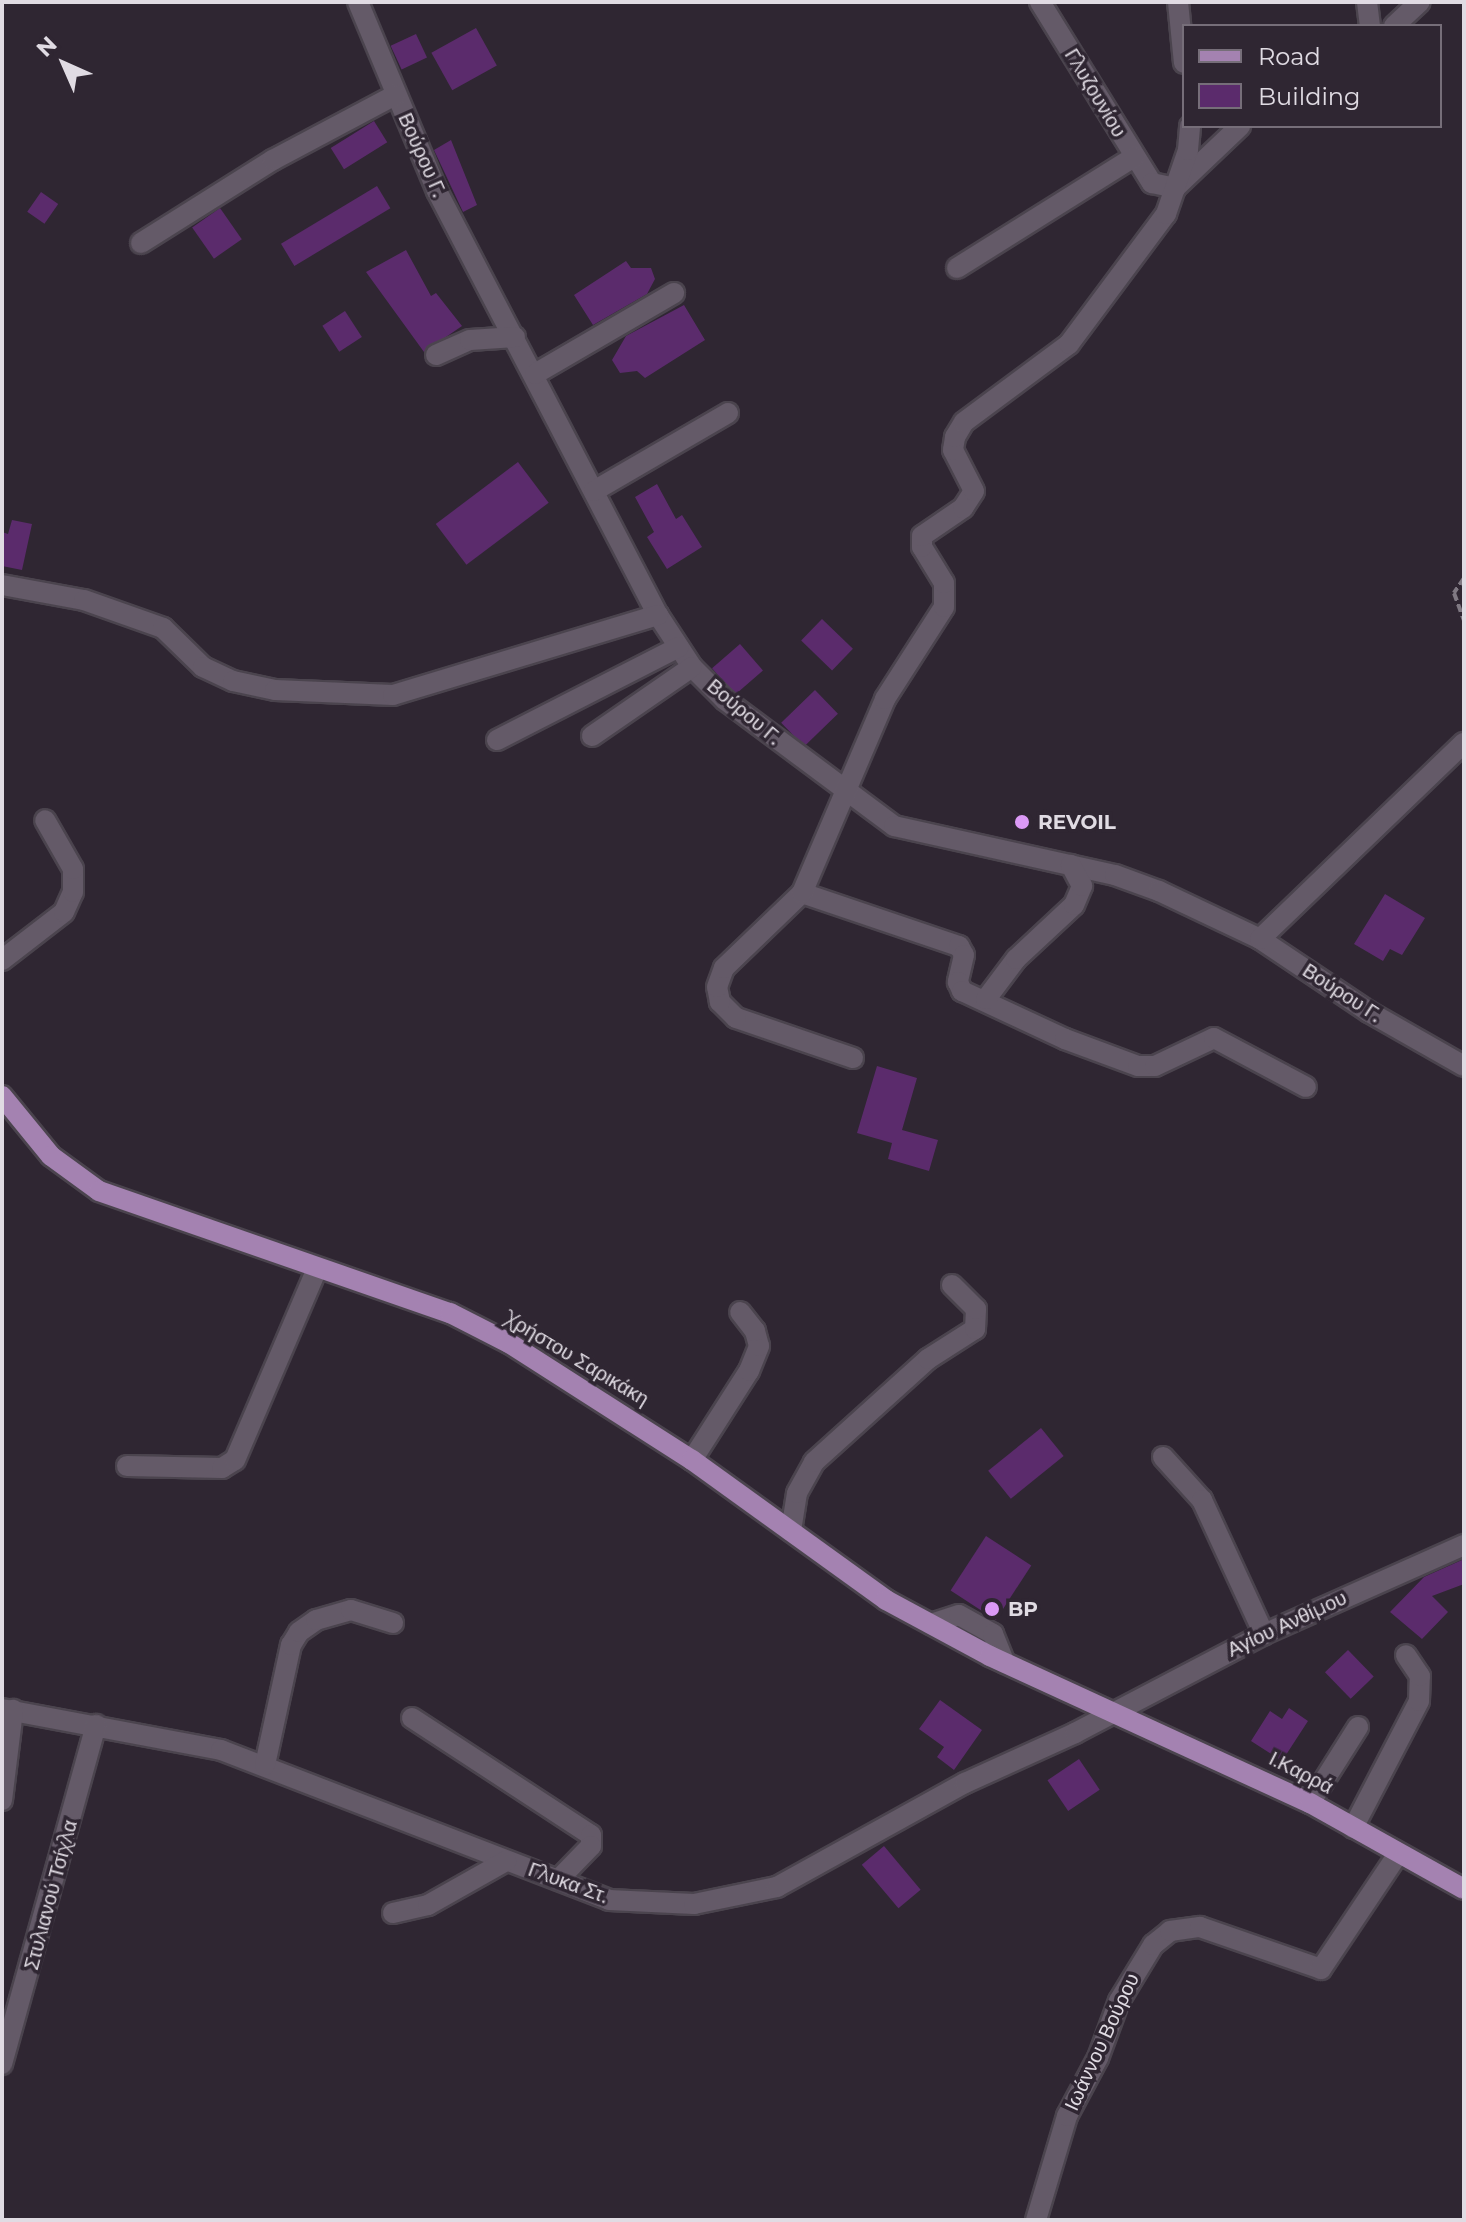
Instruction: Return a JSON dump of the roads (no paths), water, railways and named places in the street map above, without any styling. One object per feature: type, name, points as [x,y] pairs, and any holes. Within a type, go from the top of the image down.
[{"type":"main road","name":"Χρήστου Σαρικάκη","points":[[2,1096],[51,1156],[99,1191],[450,1313],[509,1343],[692,1460],[886,1600],[1005,1663],[1112,1709]]},
{"type":"main road","name":"Ι.Καρρά","points":[[1112,1709],[1310,1803],[1464,1889]]},
{"type":"street","name":"Βούρου Γ.","points":[[358,2],[437,191],[658,615],[692,667],[725,700],[875,816],[912,832],[1071,865],[1159,891],[1260,939],[1369,1012],[1464,1066]]},
{"type":"street","name":"Γλυζουνίου","points":[[1040,2],[1152,183],[1175,188]]},
{"type":"street","points":[[1178,2],[1182,43]]},
{"type":"street","points":[[1367,2],[1370,24]]},
{"type":"street","points":[[1396,24],[1420,2]]},
{"type":"street","points":[[141,243],[273,160],[395,95]]},
{"type":"street","points":[[853,1058],[736,1018],[720,1002],[717,987],[724,968],[802,893],[885,699],[944,607],[944,583],[922,547],[922,536],[963,508],[974,491],[953,450],[955,437],[964,422],[1069,344],[1166,214],[1188,150],[1190,128]]},
{"type":"street","points":[[1175,188],[1238,128]]},
{"type":"street","points":[[957,268],[1134,157]]},
{"type":"street","points":[[535,374],[674,293]]},
{"type":"street","points":[[436,355],[470,340],[515,337]]},
{"type":"street","points":[[594,491],[728,413]]},
{"type":"street","points":[[2,585],[84,600],[163,628],[203,667],[233,681],[275,690],[393,695],[658,615]]},
{"type":"street","points":[[497,740],[679,647]]},
{"type":"street","points":[[592,736],[692,667]]},
{"type":"street","points":[[1260,939],[1464,743]]},
{"type":"street","points":[[2,960],[64,912],[73,892],[73,869],[45,820]]},
{"type":"street","points":[[986,999],[1016,959],[1074,905],[1082,886],[1071,865]]},
{"type":"street","points":[[802,893],[959,946],[964,955],[959,987],[1065,1039],[1138,1066],[1171,1062],[1214,1038],[1306,1087]]},
{"type":"street","points":[[127,1466],[222,1468],[235,1460],[317,1269]]},
{"type":"street","points":[[791,1531],[797,1493],[814,1462],[928,1359],[975,1329],[976,1309],[952,1285]]},
{"type":"street","points":[[692,1460],[749,1371],[759,1346],[740,1312]]},
{"type":"street","points":[[1163,1457],[1202,1500],[1264,1634]]},
{"type":"street","name":"Αγίου Ανθίμου","points":[[1112,1709],[1264,1634],[1464,1545]]},
{"type":"street","points":[[265,1765],[291,1645],[299,1632],[316,1620],[351,1610],[393,1623]]},
{"type":"street","points":[[1353,1828],[1419,1701],[1420,1676],[1406,1655]]},
{"type":"street","name":"Γλυκα Στ.","points":[[8,1710],[160,1735],[265,1765],[609,1900],[651,1905],[763,1892],[1112,1709]]},
{"type":"street","points":[[2,1800],[8,1710]]},
{"type":"street","points":[[412,1718],[591,1835],[594,1843],[558,1880]]},
{"type":"street","name":"Στυλιανού Τσίχλα","points":[[2,2064],[96,1725]]},
{"type":"street","points":[[1310,1803],[1358,1727]]},
{"type":"street","name":"Ιωάννου Βούρου","points":[[1036,2220],[1067,2116],[1124,1991],[1153,1945],[1170,1931],[1200,1927],[1321,1969],[1398,1854]]},
{"type":"street","points":[[393,1913],[428,1905],[506,1861]]},
{"type":"place","name":"REVOIL","points":[[1022,822]]},
{"type":"place","name":"BP","points":[[992,1609]]}]
